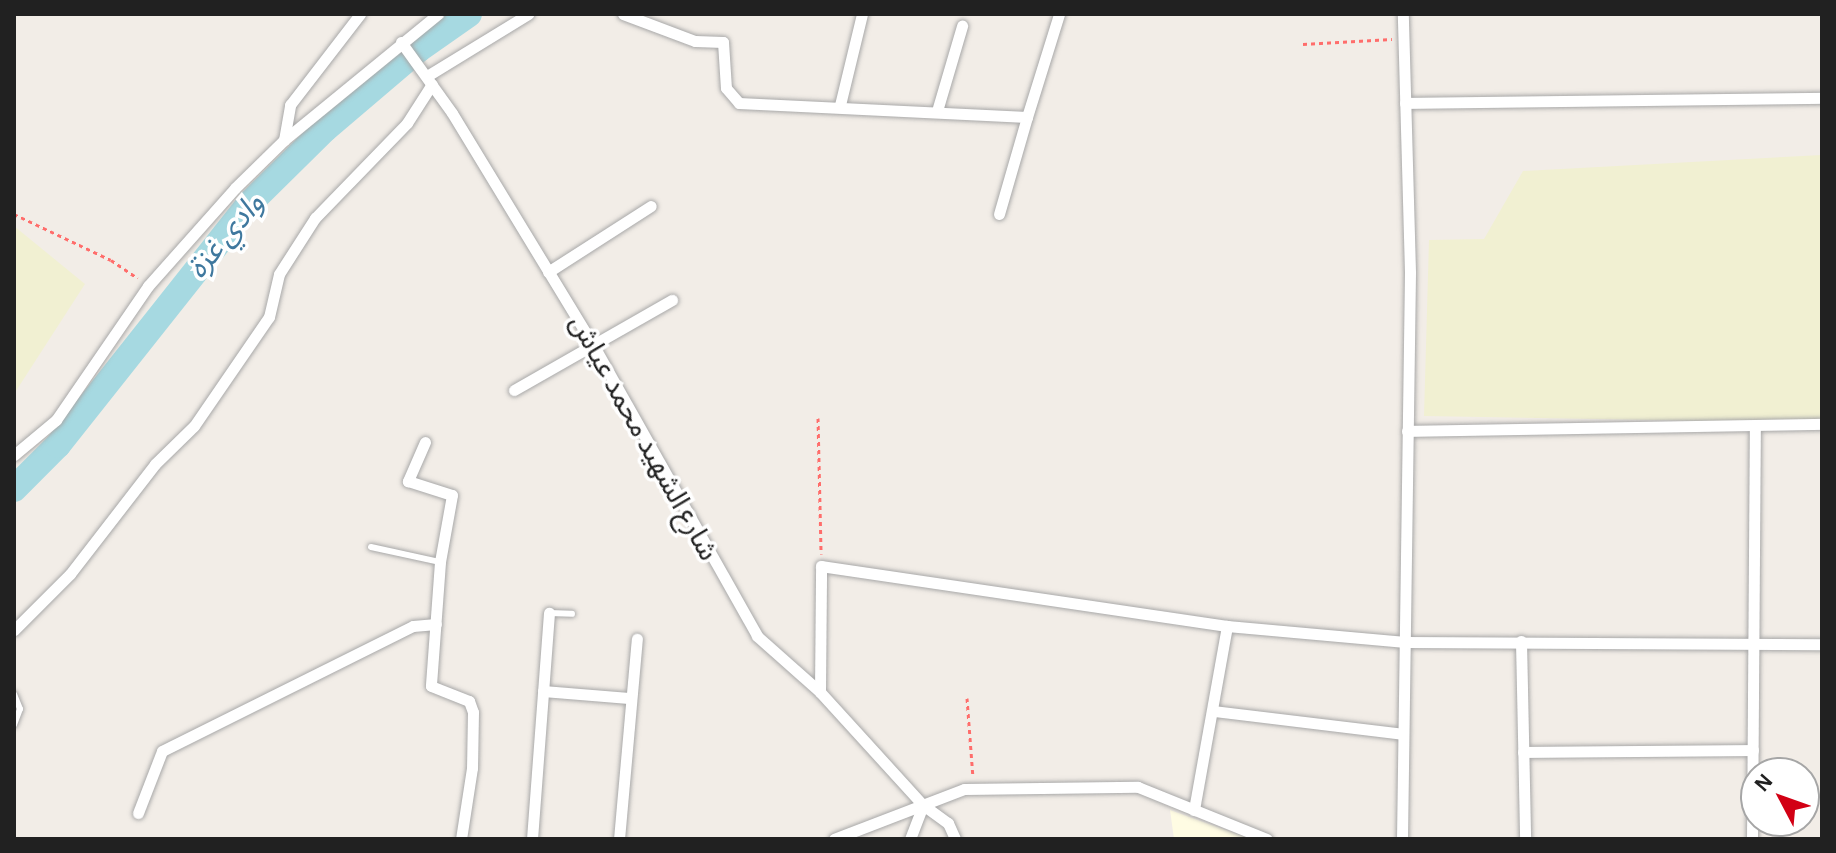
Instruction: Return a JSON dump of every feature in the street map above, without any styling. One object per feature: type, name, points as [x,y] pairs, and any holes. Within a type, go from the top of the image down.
[{"type":"street","points":[[284,140],[290,105],[360,14]]},
{"type":"street","points":[[14,455],[56,420],[148,286],[284,140],[403,46],[438,14]]},
{"type":"street","points":[[14,630],[70,574],[155,464],[194,426],[269,317],[279,274],[315,218],[407,123],[429,80],[528,14]]},
{"type":"street","points":[[623,14],[695,41],[723,42],[726,88],[739,103],[840,105],[1027,117]]},
{"type":"street","points":[[840,105],[862,14]]},
{"type":"street","points":[[999,214],[1059,14]]},
{"type":"street","points":[[1402,839],[1407,431],[1403,14]]},
{"type":"street","points":[[937,111],[962,26]]},
{"type":"street","name":"شارع الشهيد محمد عياش","points":[[403,46],[418,62],[595,348],[757,636],[820,692],[923,805],[948,823],[955,839]]},
{"type":"street","points":[[1405,103],[1822,98]]},
{"type":"street","points":[[548,272],[651,206]]},
{"type":"street","points":[[514,390],[595,348],[672,300]]},
{"type":"street","points":[[1407,431],[1822,424]]},
{"type":"street","points":[[1752,839],[1755,425]]},
{"type":"street","points":[[425,442],[408,481],[452,495],[440,562],[431,686],[469,701],[473,712],[472,768],[461,839]]},
{"type":"street","points":[[820,692],[821,566],[1227,626],[1405,642],[1822,644]]},
{"type":"street","points":[[532,839],[549,613]]},
{"type":"street","points":[[138,813],[162,751],[413,626],[436,624]]},
{"type":"street","points":[[1194,810],[1227,626]]},
{"type":"street","points":[[619,839],[629,698],[637,639]]},
{"type":"street","points":[[1521,641],[1525,839]]},
{"type":"street","points":[[543,691],[629,698]]},
{"type":"street","points":[[1214,711],[1403,734]]},
{"type":"street","points":[[1523,752],[1753,750]]},
{"type":"street","points":[[834,839],[974,789],[1138,787],[1267,839]]},
{"type":"street","points":[[910,839],[923,805]]},
{"type":"lane","points":[[371,547],[440,562]]},
{"type":"lane","points":[[549,613],[572,614]]},
{"type":"lane","points":[[14,694],[20,709],[14,725]]},
{"type":"path","points":[[1303,44],[1404,39]]},
{"type":"path","points":[[14,214],[111,260],[148,286]]},
{"type":"path","points":[[818,418],[821,566]]},
{"type":"path","points":[[967,698],[974,789]]},
{"type":"shaded area","points":[[1170,810],[1245,837],[1245,839],[1174,839]]},
{"type":"green space","points":[[1822,155],[1822,423],[1424,416],[1429,240],[1484,239],[1523,171]]},
{"type":"green space","points":[[14,226],[85,284],[14,394]]},
{"type":"waterway","name":"وادي غزة","points":[[14,489],[58,445],[250,203],[325,129],[419,49],[469,14]]}]
